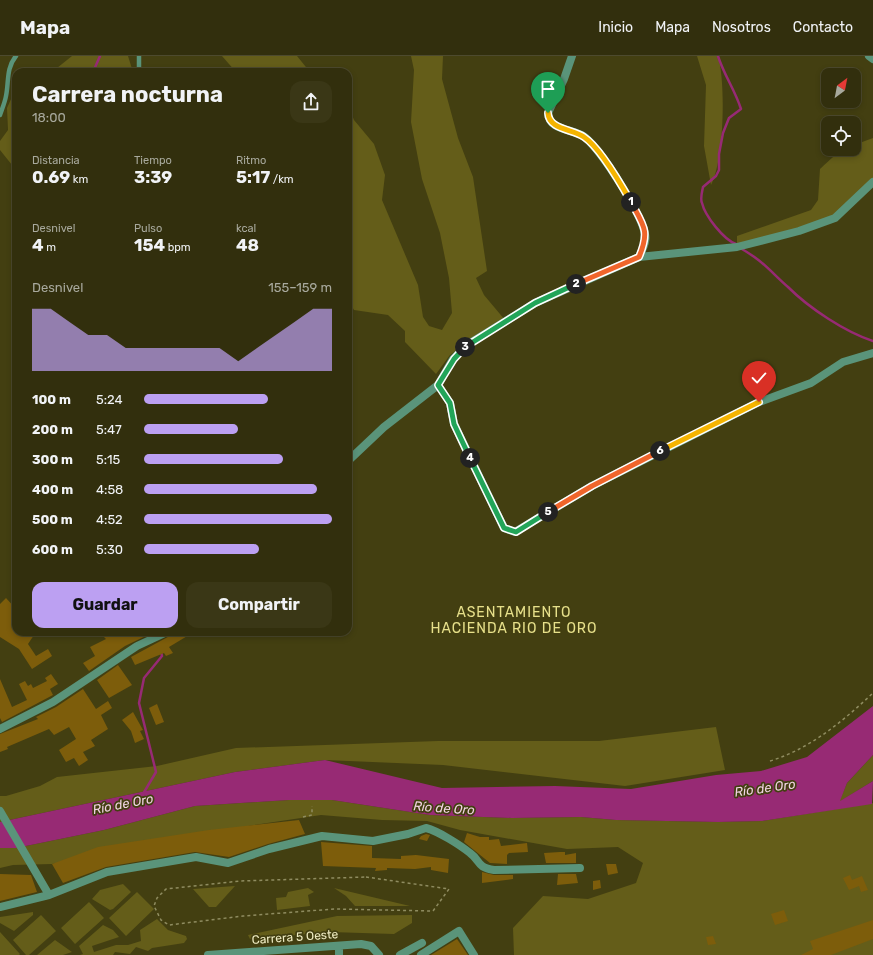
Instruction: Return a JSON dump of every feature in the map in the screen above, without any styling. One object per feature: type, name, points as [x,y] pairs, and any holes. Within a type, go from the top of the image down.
[{"type":"street","points":[[572,56],[564,79],[548,113],[548,117],[556,126],[586,137],[624,190],[640,218],[646,234],[646,241],[639,257]]},
{"type":"street","points":[[869,56],[873,58]]},
{"type":"street","points":[[352,457],[384,427],[438,385],[454,359],[467,345],[484,333],[535,303],[639,257],[738,247],[800,231],[835,218],[873,182]]},
{"type":"street","points":[[438,385],[450,403],[454,424],[504,528],[516,532],[592,486],[759,402],[811,383],[843,362],[873,353]]},
{"type":"street","points":[[0,730],[53,702],[137,646],[158,636]]},
{"type":"street","points":[[0,811],[49,896]]},
{"type":"street","points":[[0,907],[49,896],[107,872],[196,857],[228,863],[269,849],[322,836],[373,841],[408,834],[426,828],[470,853],[479,864],[485,868],[494,870],[580,868]]},
{"type":"street","points":[[421,955],[460,931],[474,955]]},
{"type":"street","points":[[400,955],[422,942]]},
{"type":"street","name":"Carrera 5 Oeste","points":[[208,955],[301,952],[339,946],[366,945],[375,949],[379,955]]},
{"type":"street","points":[[339,946],[339,955]]},
{"type":"lane","points":[[0,115],[6,97],[8,74],[12,61],[16,56]]},
{"type":"lane","points":[[139,56],[139,68]]},
{"type":"path","points":[[770,761],[789,755],[812,741],[847,717],[873,693]]},
{"type":"path","points":[[303,817],[312,815],[312,806]]},
{"type":"path","points":[[366,877],[450,889],[433,911],[334,908],[242,916],[169,926],[161,920],[154,906],[157,898],[166,889],[240,881],[366,877]]},
{"type":"shaded area","points":[[72,56],[128,56],[132,68],[57,68]]},
{"type":"shaded area","points":[[222,56],[297,56],[307,68],[232,68]]},
{"type":"shaded area","points":[[411,56],[443,56],[442,79],[458,138],[473,177],[487,271],[476,278],[484,295],[505,320],[484,330],[450,355],[436,374],[405,342],[405,331],[388,315],[354,310],[352,307],[352,115],[354,120],[374,144],[385,175],[382,200],[418,285],[423,317],[429,326],[442,330],[452,313],[449,278],[440,233],[422,179],[411,122],[414,70]]},
{"type":"shaded area","points":[[697,56],[718,56],[721,68],[723,102],[721,141],[719,159],[711,185],[704,146],[706,85]]},
{"type":"shaded area","points":[[12,97],[12,165],[0,150],[0,141],[8,130],[7,108]]},
{"type":"shaded area","points":[[873,138],[873,181],[835,215],[799,228],[737,244],[737,236],[811,210],[818,200],[820,169],[835,156],[861,156],[861,142]]},
{"type":"shaded area","points":[[716,727],[725,770],[625,786],[443,765],[325,760],[235,772],[0,822],[0,796],[6,796],[40,786],[57,777],[157,766],[236,748],[438,741],[599,741]]},
{"type":"shaded area","points":[[873,755],[873,781],[839,802],[847,783]]},
{"type":"shaded area","points":[[289,800],[332,800],[430,815],[512,818],[581,817],[616,820],[718,822],[762,821],[873,803],[873,955],[514,955],[513,928],[543,896],[588,899],[636,883],[643,863],[618,847],[567,849],[460,830],[427,821],[382,820],[321,815],[248,826],[52,864],[13,865],[0,868],[0,848],[16,848],[104,830],[195,806]]},
{"type":"shaded area","points":[[123,884],[131,892],[113,909],[110,910],[92,899],[100,890]]},
{"type":"shaded area","points":[[235,886],[216,907],[209,907],[193,889]]},
{"type":"shaded area","points":[[308,888],[314,892],[308,895],[310,906],[277,910],[276,898],[286,897],[288,892]]},
{"type":"shaded area","points":[[334,888],[410,906],[355,906],[346,896]]},
{"type":"shaded area","points":[[137,892],[154,909],[126,936],[109,918]]},
{"type":"shaded area","points":[[89,902],[104,918],[75,944],[61,928]]},
{"type":"shaded area","points":[[33,912],[33,915],[14,931],[0,923],[0,917]]},
{"type":"shaded area","points":[[41,915],[56,931],[29,955],[26,955],[13,940]]},
{"type":"shaded area","points":[[412,915],[412,923],[394,934],[330,932],[250,939],[248,935],[337,916]]},
{"type":"shaded area","points":[[157,919],[168,930],[186,936],[187,939],[184,943],[152,948],[148,951],[136,947],[130,954],[115,952],[113,955],[80,955],[83,954],[79,946],[103,925],[113,930],[119,937],[92,946],[94,952],[116,945],[128,945],[141,941],[140,930]]},
{"type":"shaded area","points":[[0,932],[20,954],[19,955],[0,955]]},
{"type":"shaded area","points":[[55,940],[72,952],[63,955],[37,955]]},
{"type":"water","name":"Río de Oro","points":[[873,706],[873,755],[847,783],[840,801],[873,781],[872,804],[762,821],[718,822],[616,820],[581,817],[512,818],[430,815],[332,800],[289,800],[195,806],[104,830],[16,848],[0,848],[0,822],[235,772],[325,760],[442,788],[555,786],[631,789],[716,775],[761,771],[807,757]]},
{"type":"building","points":[[6,598],[12,605],[12,636],[33,636],[28,644],[36,656],[48,649],[52,656],[32,669],[19,649],[0,637],[0,604]]},
{"type":"building","points":[[103,636],[146,636],[125,646],[89,671],[83,663],[95,656],[90,647],[106,639]]},
{"type":"building","points":[[170,636],[187,636],[169,647],[173,653],[166,656],[164,653],[135,665],[131,657]]},
{"type":"building","points":[[118,665],[132,685],[109,698],[97,680]]},
{"type":"building","points":[[51,674],[58,684],[50,689],[53,695],[2,722],[0,718],[0,679],[12,707],[27,700],[19,684],[25,681],[28,686],[31,684],[33,688],[47,681],[45,678]]},
{"type":"building","points":[[83,689],[96,709],[108,701],[112,708],[101,715],[108,729],[91,740],[95,746],[83,752],[88,760],[79,766],[74,758],[66,762],[59,750],[76,739],[69,727],[54,735],[49,729],[7,747],[8,749],[0,752],[0,734],[38,719],[36,717],[56,707]]},
{"type":"building","points":[[157,704],[164,722],[156,725],[149,708]]},
{"type":"building","points":[[133,712],[143,730],[140,731],[144,739],[135,743],[131,731],[122,720]]},
{"type":"building","points":[[299,820],[305,834],[229,857],[195,852],[106,867],[63,883],[52,864],[98,847],[209,830]]},
{"type":"building","points":[[467,833],[480,837],[489,837],[489,840],[499,839],[501,846],[527,843],[528,852],[509,853],[507,855],[507,864],[490,863],[464,842]]},
{"type":"building","points":[[426,834],[430,835],[427,841],[419,839],[421,836]]},
{"type":"building","points":[[321,842],[372,846],[372,858],[401,859],[401,856],[416,855],[449,859],[448,873],[431,870],[431,867],[415,869],[387,868],[387,870],[375,871],[376,868],[323,866]]},
{"type":"building","points":[[565,852],[565,855],[576,853],[576,863],[546,863],[544,853]]},
{"type":"building","points":[[606,864],[616,864],[618,873],[608,875]]},
{"type":"building","points":[[482,872],[494,875],[513,875],[513,879],[482,883]]},
{"type":"building","points":[[0,874],[31,875],[37,892],[0,901]]},
{"type":"building","points":[[558,874],[576,874],[578,883],[557,885]]},
{"type":"building","points":[[850,875],[852,880],[862,876],[868,890],[861,892],[859,886],[849,890],[843,878]]},
{"type":"building","points":[[600,880],[601,888],[593,890],[593,881]]},
{"type":"building","points":[[784,910],[788,921],[775,925],[771,914]]},
{"type":"building","points":[[873,920],[873,939],[831,955],[801,955],[813,949],[810,941]]},
{"type":"building","points":[[713,936],[716,944],[708,945],[706,937]]},
{"type":"building","points":[[457,939],[468,955],[431,955]]},
{"type":"waterway","points":[[95,68],[100,56]]},
{"type":"waterway","points":[[718,56],[741,109],[729,118],[723,133],[719,154],[719,170],[716,176],[703,187],[701,200],[711,221],[726,238],[736,244]]},
{"type":"waterway","points":[[740,248],[760,261],[806,303],[817,311],[851,332],[873,341]]},
{"type":"waterway","name":"Río de Oro","points":[[143,794],[156,772],[139,703],[144,678],[162,656],[161,652]]},
{"type":"district","name":"ASENTAMIENTO HACIENDA RIO DE ORO","points":[[514,620]]},
{"type":"route","points":[[548,113],[548,117],[551,122],[556,126],[586,137],[598,152],[624,190],[640,218],[646,234],[646,241],[639,257],[535,303],[484,333],[467,345],[454,359],[438,385],[450,403],[454,424],[504,528],[516,532],[592,486],[759,402]]}]
